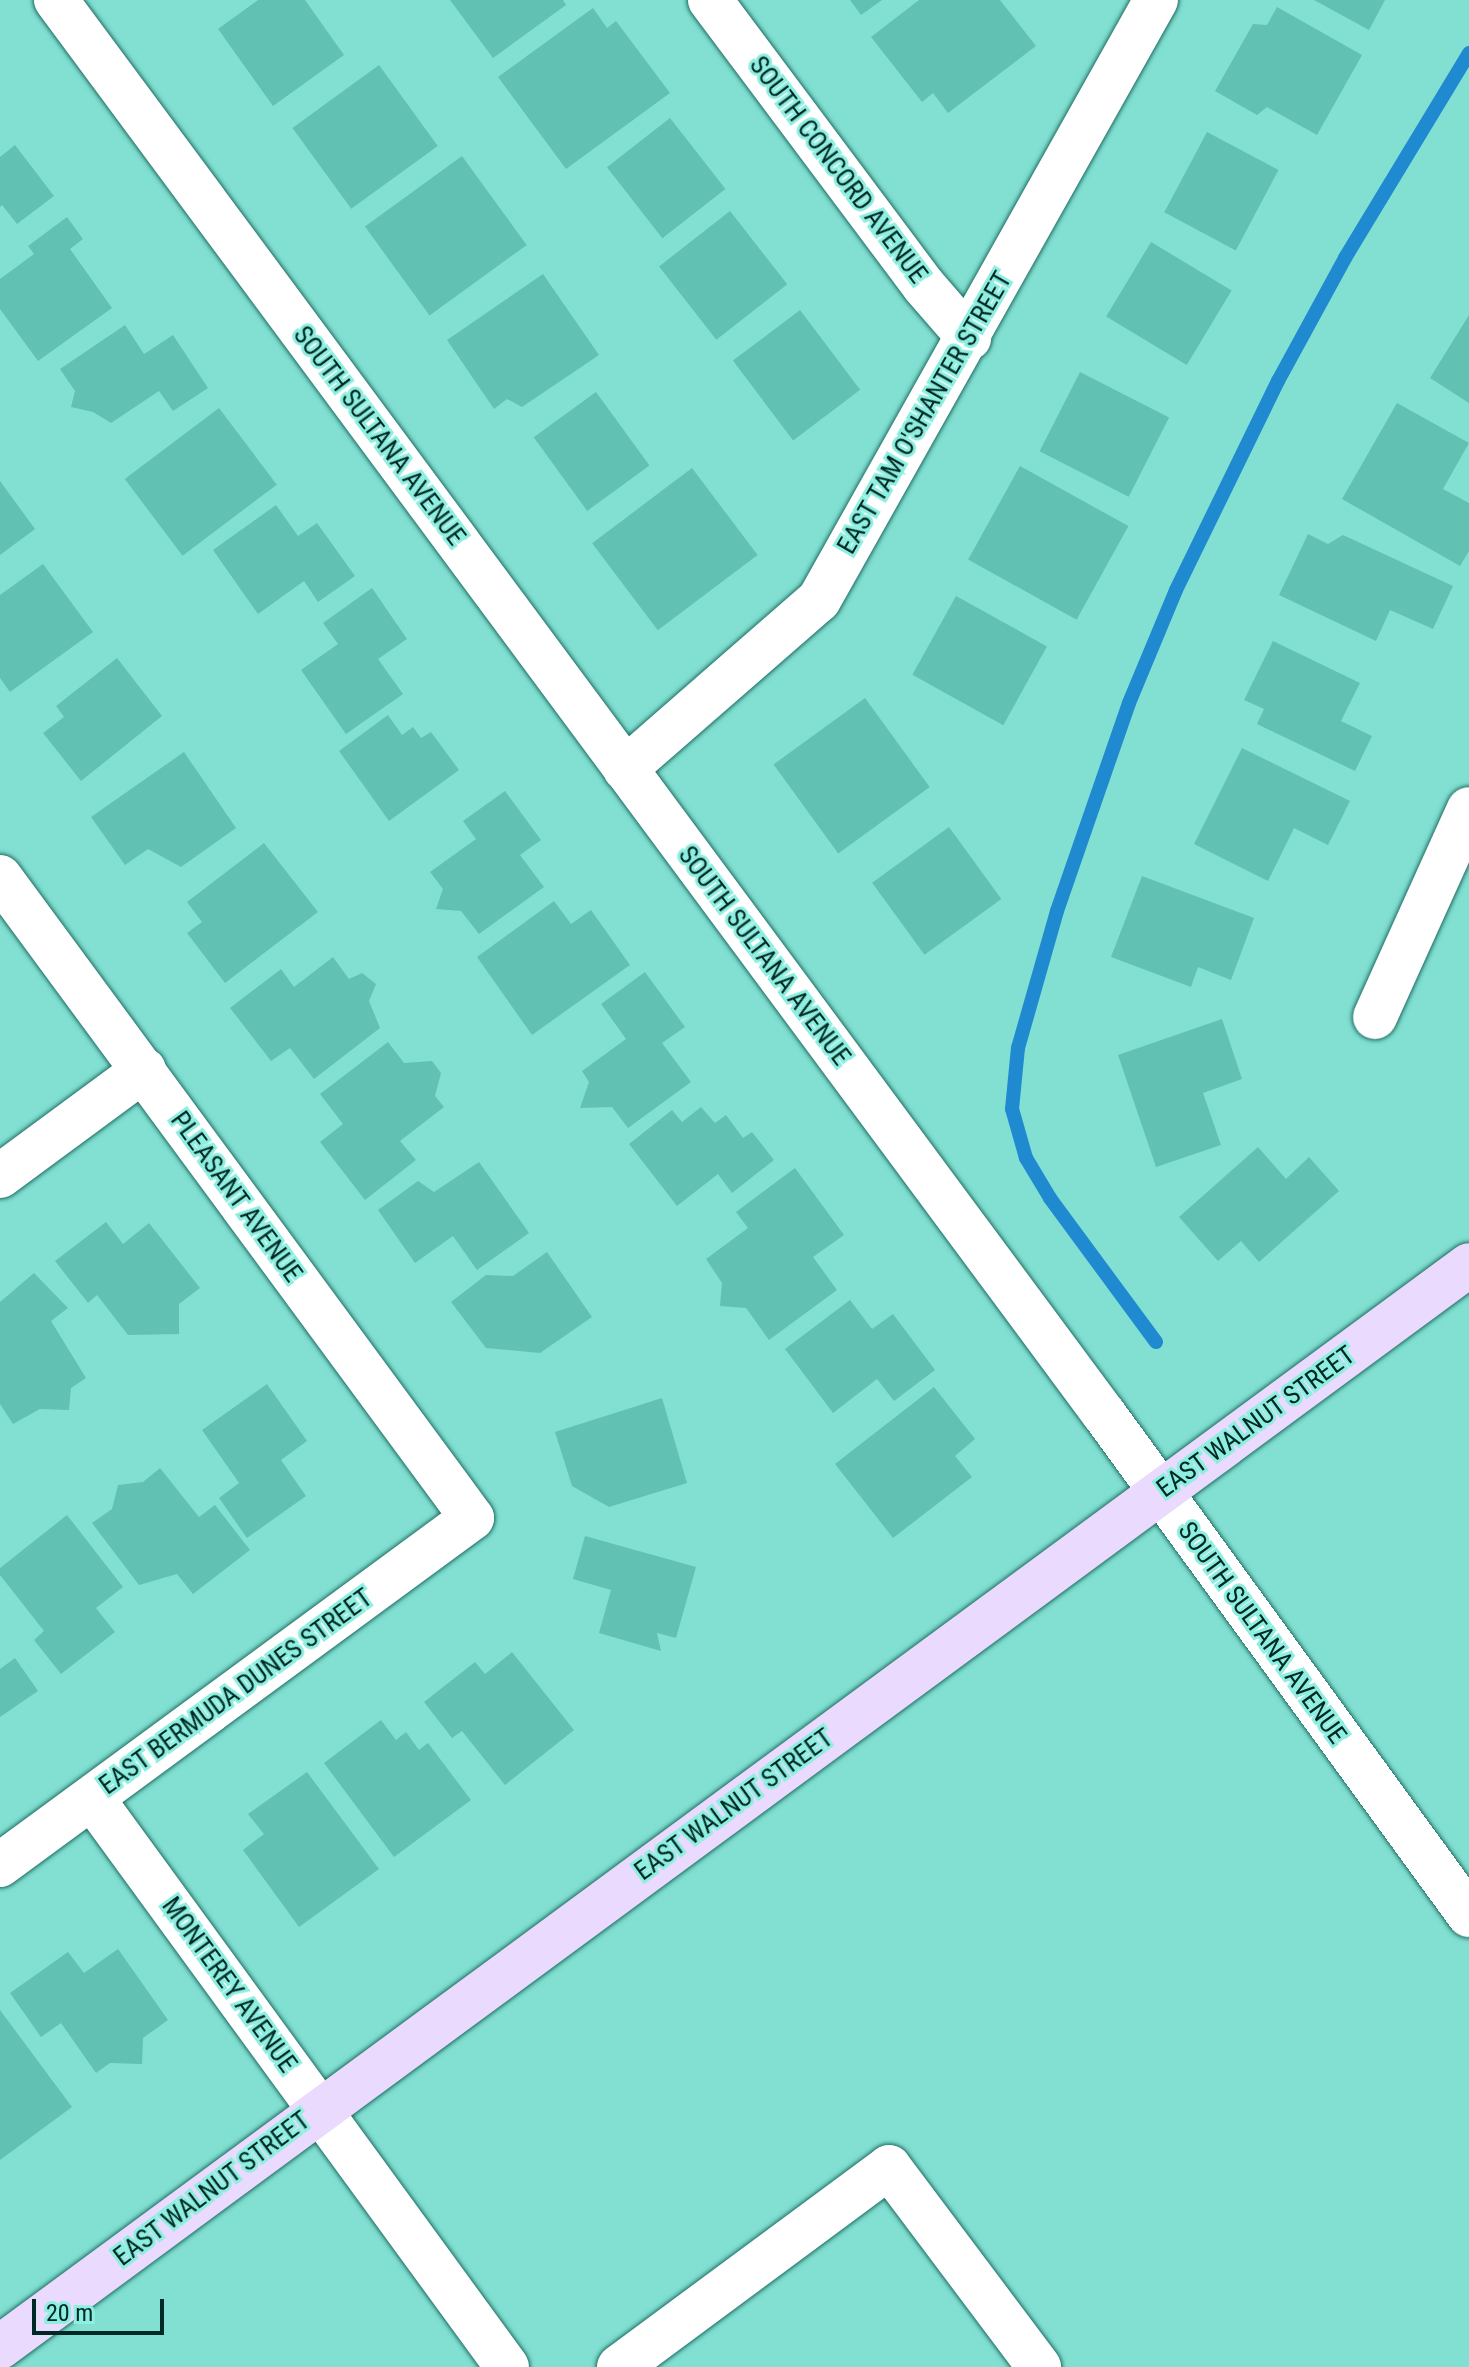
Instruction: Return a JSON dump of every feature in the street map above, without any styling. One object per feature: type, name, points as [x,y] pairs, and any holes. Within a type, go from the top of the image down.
[{"type":"street","name":"SOUTH SULTANA AVENUE","points":[[56,0],[1469,1915]]},
{"type":"street","name":"SOUTH CONCORD AVENUE","points":[[710,0],[924,286],[969,338]]},
{"type":"street","name":"EAST TAM O'SHANTER STREET","points":[[625,769],[819,600],[969,338],[1156,0]]},
{"type":"street","points":[[1375,1017],[1469,809]]},
{"type":"street","name":"PLEASANT AVENUE","points":[[0,877],[472,1518]]},
{"type":"street","points":[[0,1176],[144,1070]]},
{"type":"street","name":"EAST WALNUT STREET","points":[[0,2347],[1469,1265]]},
{"type":"street","name":"EAST BERMUDA DUNES STREET","points":[[0,1865],[472,1518]]},
{"type":"street","name":"MONTEREY AVENUE","points":[[92,1798],[507,2367]]},
{"type":"street","points":[[619,2367],[889,2167],[1039,2367]]},
{"type":"building","points":[[258,0],[305,0],[344,55],[273,106],[218,29]]},
{"type":"building","points":[[450,0],[563,0],[566,5],[493,58]]},
{"type":"building","points":[[850,0],[882,0],[861,15]]},
{"type":"building","points":[[919,0],[1000,0],[1036,46],[948,113],[933,93],[922,102],[871,37]]},
{"type":"building","points":[[1314,0],[1385,0],[1369,30]]},
{"type":"building","points":[[1277,7],[1362,55],[1317,135],[1267,107],[1257,115],[1215,91],[1253,24],[1267,25]]},
{"type":"building","points":[[593,8],[607,28],[616,21],[670,93],[566,169],[498,77]]},
{"type":"building","points":[[379,65],[438,146],[351,209],[292,128]]},
{"type":"building","points":[[670,118],[725,189],[662,238],[607,167]]},
{"type":"building","points":[[1207,132],[1279,170],[1236,250],[1164,212]]},
{"type":"building","points":[[15,145],[54,196],[17,224],[2,205],[0,207],[0,157]]},
{"type":"building","points":[[462,156],[527,245],[430,316],[365,227]]},
{"type":"building","points":[[730,211],[787,284],[716,340],[659,266]]},
{"type":"building","points":[[67,217],[83,239],[70,249],[112,308],[38,361],[0,309],[0,279],[34,254],[28,246]]},
{"type":"building","points":[[1151,242],[1232,290],[1187,365],[1106,317]]},
{"type":"building","points":[[543,274],[599,355],[522,407],[507,399],[494,409],[447,340]]},
{"type":"building","points":[[800,310],[860,390],[793,440],[733,361]]},
{"type":"building","points":[[1469,315],[1469,403],[1430,378]]},
{"type":"building","points":[[125,325],[144,354],[173,335],[208,388],[173,411],[159,391],[111,423],[93,412],[71,407],[75,391],[60,369]]},
{"type":"building","points":[[1080,372],[1169,417],[1129,497],[1040,451]]},
{"type":"building","points":[[596,392],[649,466],[587,511],[534,437]]},
{"type":"building","points":[[1397,403],[1469,443],[1443,489],[1469,503],[1469,551],[1460,566],[1342,499]]},
{"type":"building","points":[[219,408],[277,485],[183,556],[125,479]]},
{"type":"building","points":[[1020,466],[1128,526],[1077,620],[968,560]]},
{"type":"building","points":[[692,468],[758,555],[658,630],[592,543]]},
{"type":"building","points":[[0,481],[35,529],[0,555]]},
{"type":"building","points":[[276,505],[298,536],[317,523],[355,576],[318,602],[304,581],[258,614],[213,550]]},
{"type":"building","points":[[1308,534],[1328,544],[1343,535],[1453,586],[1433,629],[1390,610],[1376,641],[1279,595]]},
{"type":"building","points":[[43,564],[93,632],[10,692],[0,678],[0,595]]},
{"type":"building","points":[[372,588],[407,639],[378,659],[403,694],[346,734],[301,670],[338,644],[323,623]]},
{"type":"building","points":[[956,596],[1047,646],[1003,725],[912,675]]},
{"type":"building","points":[[1273,641],[1360,683],[1341,721],[1372,736],[1355,771],[1257,724],[1264,709],[1244,700]]},
{"type":"building","points":[[117,658],[162,716],[81,781],[43,733],[64,717],[56,706]]},
{"type":"building","points":[[865,698],[930,787],[838,853],[774,764]]},
{"type":"building","points":[[388,715],[402,735],[413,727],[421,738],[431,732],[459,770],[389,821],[339,751]]},
{"type":"building","points":[[1242,748],[1350,801],[1328,845],[1294,828],[1268,881],[1194,844]]},
{"type":"building","points":[[184,752],[236,828],[181,867],[148,849],[125,865],[91,817]]},
{"type":"building","points":[[505,791],[541,840],[520,855],[544,887],[479,934],[461,911],[436,909],[443,889],[430,872],[476,839],[463,821]]},
{"type":"building","points":[[949,827],[1001,899],[924,955],[872,883]]},
{"type":"building","points":[[264,843],[318,912],[225,983],[187,933],[202,922],[187,902]]},
{"type":"building","points":[[1142,876],[1254,918],[1231,980],[1198,967],[1191,987],[1111,957]]},
{"type":"building","points":[[554,901],[571,924],[591,910],[630,965],[532,1035],[477,957]]},
{"type":"building","points":[[333,957],[349,979],[362,973],[376,984],[369,1001],[380,1028],[314,1079],[290,1048],[271,1061],[230,1008],[281,969],[294,987]]},
{"type":"building","points":[[645,972],[685,1027],[662,1043],[691,1082],[628,1128],[612,1107],[580,1108],[589,1082],[582,1071],[626,1039],[601,1004]]},
{"type":"building","points":[[1222,1019],[1242,1079],[1203,1093],[1221,1145],[1156,1167],[1118,1055]]},
{"type":"building","points":[[388,1042],[404,1063],[432,1061],[441,1073],[435,1096],[444,1107],[400,1141],[416,1160],[365,1200],[320,1142],[343,1124],[320,1094]]},
{"type":"building","points":[[701,1107],[715,1123],[726,1115],[743,1138],[752,1132],[774,1160],[732,1193],[718,1174],[677,1206],[629,1144],[672,1110],[682,1122]]},
{"type":"building","points":[[1258,1147],[1286,1179],[1309,1157],[1339,1191],[1259,1262],[1241,1241],[1218,1261],[1179,1217]]},
{"type":"building","points":[[479,1162],[529,1233],[477,1270],[453,1236],[415,1263],[378,1210],[418,1181],[434,1192]]},
{"type":"building","points":[[795,1168],[844,1235],[813,1257],[837,1290],[769,1340],[746,1308],[720,1306],[722,1283],[706,1259],[748,1228],[736,1212]]},
{"type":"building","points":[[106,1222],[123,1244],[149,1223],[200,1288],[179,1304],[179,1334],[128,1335],[97,1295],[88,1303],[55,1261]]},
{"type":"building","points":[[547,1252],[592,1317],[540,1353],[486,1348],[451,1302],[486,1275],[513,1276]]},
{"type":"building","points":[[34,1273],[68,1308],[51,1321],[86,1378],[71,1388],[69,1410],[40,1409],[13,1424],[0,1404],[0,1302]]},
{"type":"building","points":[[850,1300],[872,1329],[893,1314],[935,1370],[894,1401],[877,1379],[833,1413],[785,1349]]},
{"type":"building","points":[[267,1384],[307,1441],[281,1460],[306,1496],[247,1538],[219,1498],[239,1483],[202,1430]]},
{"type":"building","points":[[934,1387],[975,1439],[955,1456],[972,1477],[893,1538],[835,1464]]},
{"type":"building","points":[[662,1398],[687,1483],[609,1507],[572,1486],[555,1432]]},
{"type":"building","points":[[160,1468],[199,1517],[215,1505],[250,1550],[193,1594],[177,1574],[139,1585],[92,1523],[112,1509],[118,1485],[143,1482]]},
{"type":"building","points":[[67,1515],[123,1587],[96,1608],[115,1632],[61,1674],[34,1640],[44,1631],[0,1575],[0,1568]]},
{"type":"building","points":[[585,1536],[696,1567],[676,1638],[657,1633],[661,1651],[599,1633],[611,1590],[573,1579]]},
{"type":"building","points":[[512,1652],[574,1730],[505,1785],[462,1731],[452,1738],[424,1702],[475,1662],[485,1674]]},
{"type":"building","points":[[15,1658],[38,1691],[0,1717],[0,1669]]},
{"type":"building","points":[[381,1720],[396,1740],[406,1732],[419,1750],[428,1743],[471,1800],[394,1857],[324,1763]]},
{"type":"building","points":[[307,1772],[379,1869],[299,1927],[243,1850],[264,1834],[248,1814]]},
{"type":"building","points":[[118,1949],[168,2020],[143,2038],[142,2064],[110,2063],[96,2073],[61,2023],[41,2037],[10,1993],[68,1952],[84,1973]]},
{"type":"building","points":[[0,2010],[72,2107],[0,2160]]},
{"type":"waterway","points":[[1156,1342],[1050,1198],[1026,1158],[1012,1109],[1018,1048],[1057,911],[1129,703],[1176,590],[1278,381],[1345,258],[1469,53]]}]
